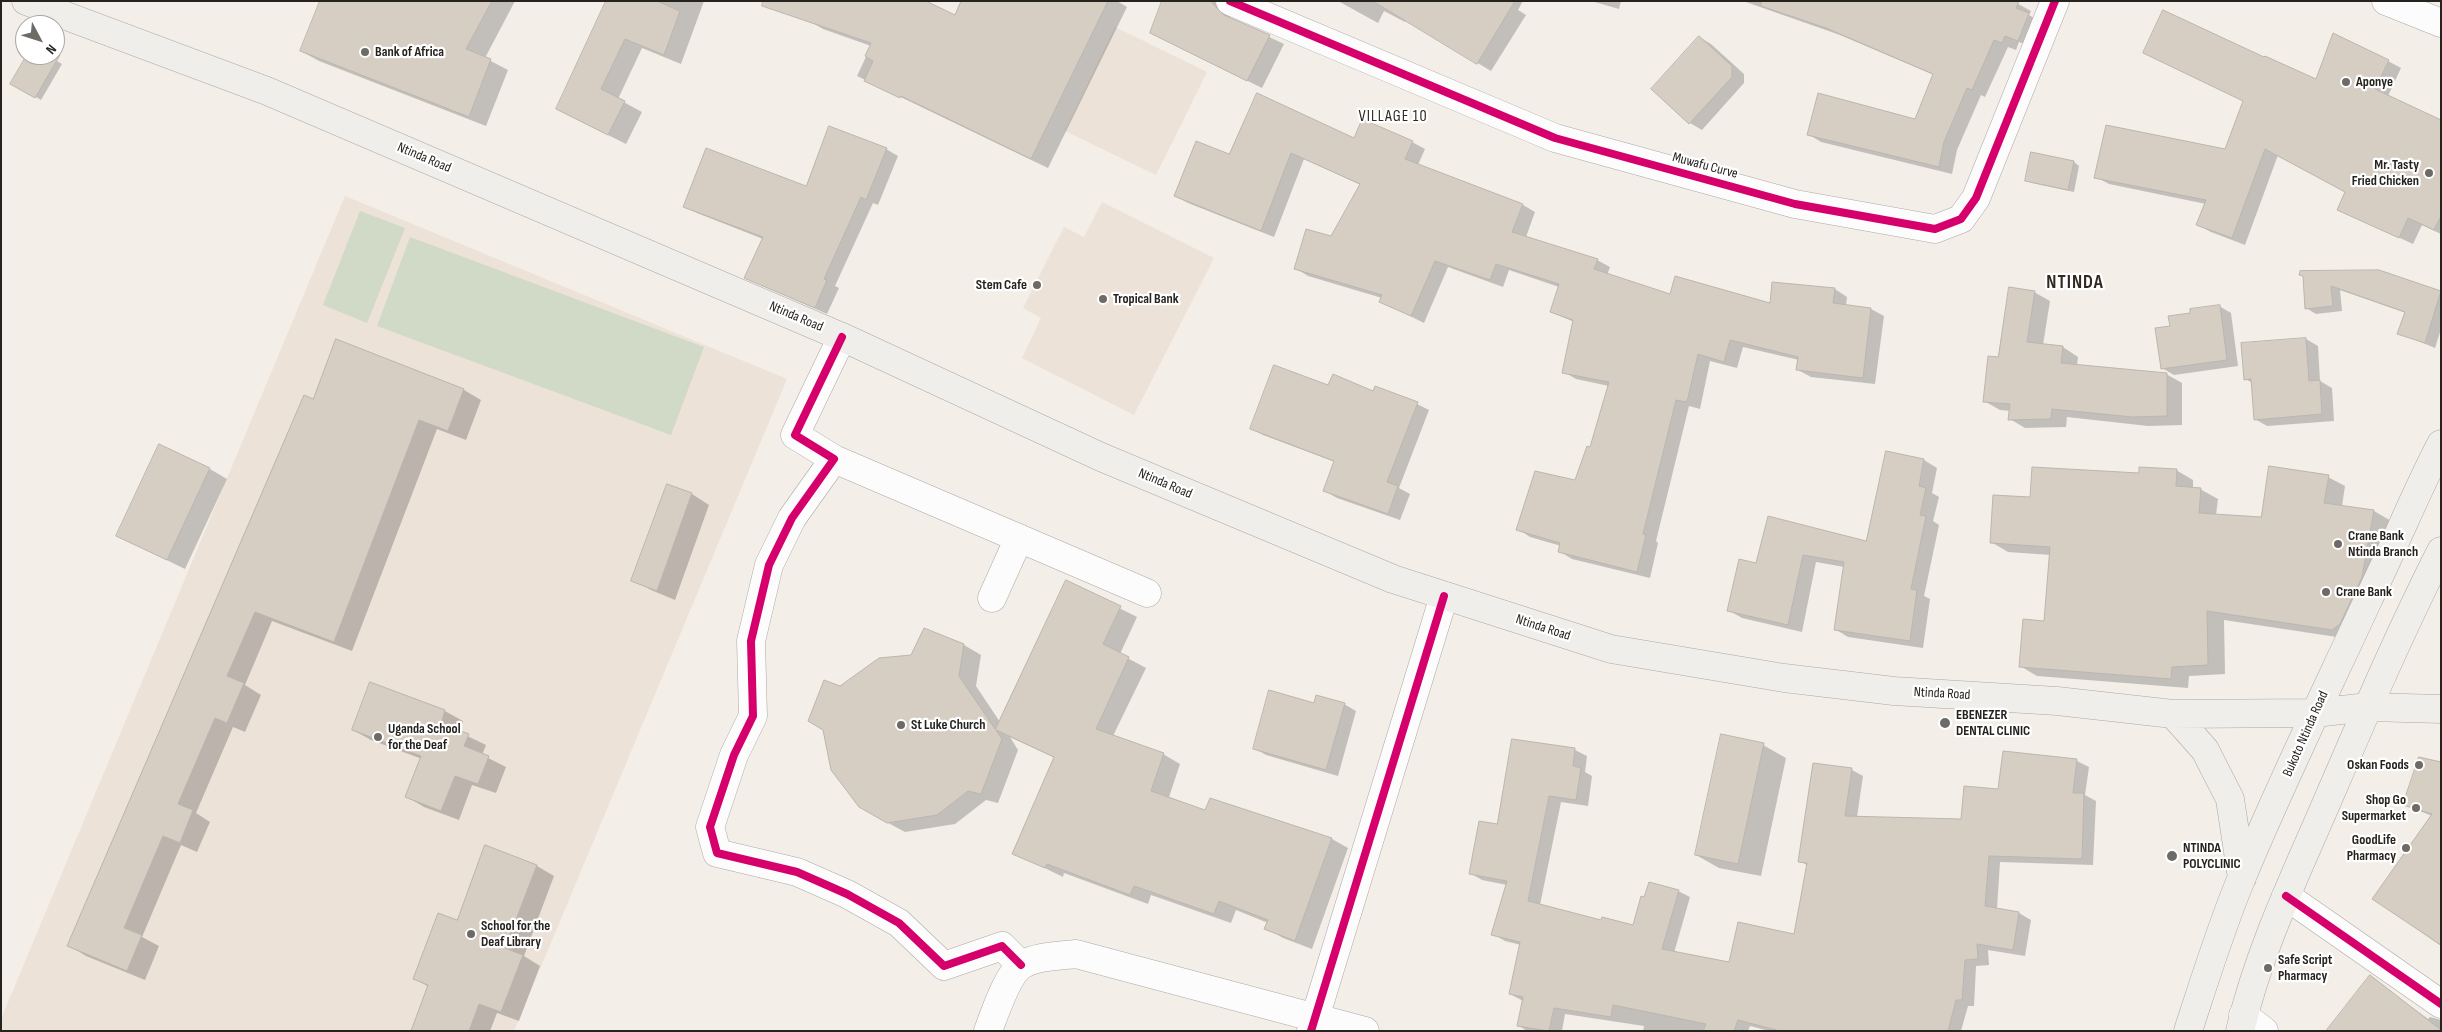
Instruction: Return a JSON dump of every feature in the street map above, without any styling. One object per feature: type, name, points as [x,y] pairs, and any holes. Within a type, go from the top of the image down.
[{"type":"main road","name":"Ntinda Road","points":[[26,1],[59,8],[267,91],[842,337],[1101,457],[1393,579],[1611,649],[1784,678],[1894,691],[2057,701],[2173,714],[2315,713],[2368,708],[2441,709]]},
{"type":"main road","name":"Bukoto Ntinda Road","points":[[2188,1031],[2242,878],[2315,713],[2379,579],[2415,493],[2441,444]]},
{"type":"main road","points":[[2249,1026],[2264,953],[2286,896],[2368,708],[2441,551]]},
{"type":"main road","points":[[2173,714],[2205,750],[2230,799],[2242,878]]},
{"type":"street","name":"Muwafu Curve","points":[[1230,1],[1555,138],[1795,204],[1935,229],[1961,219],[1976,198],[2055,1]]},
{"type":"street","points":[[2386,1],[2441,23]]},
{"type":"street","points":[[842,337],[794,435],[834,459],[1147,593]]},
{"type":"street","points":[[834,459],[792,518],[769,565],[751,641],[753,716],[734,756],[710,827],[717,853],[797,872],[847,894],[898,923],[944,966],[1002,946],[1021,965]]},
{"type":"street","points":[[992,598],[1018,538]]},
{"type":"street","points":[[1313,1025],[1444,596]]},
{"type":"street","points":[[2286,896],[2441,1004]]},
{"type":"street","points":[[988,1031],[1002,994],[1021,965],[1050,956],[1076,954],[1313,1025],[1366,1031]]},
{"type":"shaded area","points":[[1115,27],[1207,72],[1156,175],[1065,131]]},
{"type":"shaded area","name":"Uganda School for the Deaf","points":[[345,196],[787,379],[514,1031],[1,1031],[1,1019]]},
{"type":"shaded area","points":[[1102,202],[1214,258],[1134,415],[1022,358],[1041,318],[1023,308],[1064,227],[1084,237]]},
{"type":"green space","points":[[360,211],[405,228],[367,323],[323,305]]},
{"type":"green space","points":[[410,237],[704,347],[671,435],[377,326]]},
{"type":"building","points":[[320,1],[492,1],[466,49],[491,59],[469,117],[300,51]]},
{"type":"building","points":[[606,1],[657,1],[680,11],[664,55],[625,39],[601,89],[625,101],[608,135],[556,109]]},
{"type":"building","points":[[763,1],[926,1],[955,15],[961,1],[1108,1],[1031,159],[901,96],[900,98],[864,81],[873,61],[865,56],[871,43],[762,6]]},
{"type":"building","points":[[1162,1],[1210,1],[1224,15],[1270,35],[1247,81],[1150,33]]},
{"type":"building","points":[[1373,1],[1515,1],[1477,64]]},
{"type":"building","points":[[1762,1],[2019,1],[2016,8],[2029,13],[2018,41],[2005,36],[2002,43],[1994,40],[1972,90],[1967,88],[1944,142],[1939,167],[1807,135],[1818,93],[1915,119],[1933,74],[1826,28],[1761,6]]},
{"type":"building","points":[[2163,10],[2316,79],[2333,33],[2389,60],[2375,89],[2441,120],[2441,216],[2434,230],[2408,218],[2399,238],[2337,210],[2345,192],[2265,149],[2232,238],[2196,225],[2206,200],[2094,178],[2106,125],[2225,149],[2243,101],[2143,53]]},
{"type":"building","points":[[1699,36],[1732,66],[1732,77],[1689,124],[1651,89]]},
{"type":"building","points":[[21,65],[54,65],[35,98],[10,84]]},
{"type":"building","points":[[1257,93],[1354,138],[1362,119],[1413,141],[1405,159],[1523,204],[1512,232],[1598,259],[1594,269],[1670,294],[1675,276],[1770,303],[1772,282],[1835,288],[1833,303],[1871,308],[1863,378],[1796,370],[1798,357],[1730,340],[1724,362],[1698,354],[1687,402],[1676,400],[1643,534],[1646,535],[1637,572],[1558,552],[1560,543],[1516,530],[1535,471],[1575,480],[1587,446],[1590,447],[1609,382],[1562,373],[1573,320],[1550,312],[1559,284],[1496,264],[1490,280],[1435,261],[1411,316],[1379,302],[1382,295],[1294,269],[1306,229],[1331,236],[1360,184],[1291,153],[1261,231],[1174,196],[1196,141],[1229,154]]},
{"type":"building","points":[[829,126],[887,148],[866,200],[861,197],[824,279],[827,280],[815,308],[744,278],[763,237],[683,207],[706,148],[806,186]]},
{"type":"building","points":[[2031,152],[2074,161],[2068,190],[2025,181]]},
{"type":"building","points":[[2379,270],[2441,291],[2425,343],[2397,334],[2405,312],[2331,286],[2333,306],[2305,309],[2303,276],[2299,275],[2300,271]]},
{"type":"building","points":[[2009,287],[2035,291],[2027,342],[2063,346],[2061,363],[2167,373],[2167,416],[2132,417],[2052,409],[2051,419],[2008,420],[2010,404],[1983,402],[1988,356],[1998,357]]},
{"type":"building","points":[[2220,305],[2227,360],[2161,369],[2155,328],[2170,326],[2168,316],[2190,313],[2190,309]]},
{"type":"building","points":[[2306,338],[2309,381],[2320,380],[2322,414],[2254,420],[2251,379],[2244,380],[2241,343]]},
{"type":"building","points":[[336,339],[464,389],[448,431],[419,420],[334,642],[255,612],[227,676],[244,683],[227,723],[215,718],[178,804],[193,810],[180,843],[163,836],[124,928],[142,935],[127,971],[67,946],[304,395],[313,399]]},
{"type":"building","points":[[1274,365],[1328,385],[1333,374],[1373,391],[1375,386],[1418,402],[1387,482],[1398,486],[1388,514],[1323,491],[1334,461],[1250,429]]},
{"type":"building","points":[[159,444],[210,468],[167,560],[116,536]]},
{"type":"building","points":[[1886,451],[1924,459],[1919,486],[1926,488],[1920,515],[1926,516],[1911,589],[1917,590],[1910,641],[1834,630],[1844,562],[1803,555],[1788,625],[1727,611],[1739,559],[1756,563],[1768,516],[1866,541]]},
{"type":"building","points":[[2269,466],[2329,475],[2324,503],[2374,510],[2362,577],[2340,624],[2332,630],[2207,611],[2208,665],[2172,667],[2171,679],[2019,667],[2023,619],[2044,621],[2050,547],[1990,543],[1993,495],[2030,497],[2032,467],[2139,473],[2139,467],[2177,469],[2176,486],[2201,488],[2199,513],[2261,517]]},
{"type":"building","points":[[667,484],[692,493],[657,591],[631,581]]},
{"type":"building","points":[[1066,580],[1121,606],[1103,644],[1129,657],[1096,729],[1164,753],[1151,791],[1205,810],[1210,798],[1332,838],[1295,941],[1264,929],[1268,920],[1219,901],[1214,914],[1134,886],[1130,895],[1047,864],[1045,868],[1012,854],[1054,757],[996,730],[1002,739],[981,794],[968,791],[937,815],[887,823],[859,807],[831,770],[823,730],[808,721],[824,680],[840,686],[879,658],[911,655],[924,628],[964,644],[959,676],[995,729]]},
{"type":"building","points":[[370,682],[445,710],[441,724],[469,734],[464,746],[489,756],[478,784],[455,776],[441,811],[405,797],[421,756],[352,730]]},
{"type":"building","points":[[1269,690],[1314,703],[1316,695],[1345,703],[1326,770],[1253,749]]},
{"type":"building","points":[[1721,734],[1764,743],[1738,864],[1695,855]]},
{"type":"building","points":[[1512,739],[1575,748],[1573,766],[1581,768],[1576,800],[1549,796],[1528,901],[1601,920],[1602,917],[1633,925],[1641,896],[1644,897],[1649,882],[1679,890],[1662,949],[1729,962],[1738,922],[1794,934],[1807,863],[1798,862],[1813,763],[1852,768],[1845,816],[1961,819],[1964,786],[1998,789],[2003,751],[2077,759],[2073,793],[2084,793],[2082,859],[1989,856],[1985,906],[2019,912],[2013,950],[1977,944],[1978,959],[1965,960],[1962,1000],[1956,1000],[1948,1031],[1780,1031],[1738,1020],[1734,1031],[1703,1031],[1706,1024],[1613,1005],[1611,1017],[1554,1008],[1549,1031],[1517,1026],[1523,997],[1509,994],[1520,942],[1491,935],[1507,881],[1469,874],[1479,821],[1497,824]]},
{"type":"building","points":[[2419,757],[2441,762],[2441,945],[2372,899],[2432,814],[2403,805]]},
{"type":"building","name":"School for the Deaf Library","points":[[485,845],[537,865],[505,948],[523,955],[501,1012],[479,1004],[469,1031],[411,1031],[428,985],[413,979],[438,913],[457,920]]},
{"type":"building","points":[[2370,975],[2441,1030],[2441,1031],[2326,1031]]},
{"type":"cycle path","points":[[1230,1],[1555,138],[1795,204],[1935,229],[1961,219],[1976,198],[2055,1]]},
{"type":"cycle path","points":[[842,337],[795,435],[834,459],[792,518],[769,565],[751,641],[753,716],[734,755],[710,827],[717,853],[797,872],[847,894],[899,923],[944,966],[1002,946],[1021,965]]},
{"type":"cycle path","points":[[1311,1031],[1444,596]]},
{"type":"cycle path","points":[[2286,896],[2441,1004]]},
{"type":"place","name":"Bank of Africa","points":[[365,52]]},
{"type":"place","name":"Aponye","points":[[2346,82]]},
{"type":"place","name":"Mr. Tasty Fried Chicken","points":[[2429,173]]},
{"type":"place","name":"Stem Cafe","points":[[1037,285]]},
{"type":"place","name":"Tropical Bank","points":[[1103,299]]},
{"type":"place","name":"Crane Bank Ntinda Branch","points":[[2338,544]]},
{"type":"place","name":"Crane Bank","points":[[2326,592]]},
{"type":"place","name":"EBENEZER DENTAL CLINIC","points":[[1945,723]]},
{"type":"place","name":"St Luke Church","points":[[901,725]]},
{"type":"place","name":"Uganda School for the Deaf","points":[[378,737]]},
{"type":"place","name":"Oskan Foods","points":[[2419,765]]},
{"type":"place","name":"Shop Go Supermarket","points":[[2416,808]]},
{"type":"place","name":"GoodLife Pharmacy","points":[[2406,848]]},
{"type":"place","name":"NTINDA POLYCLINIC","points":[[2172,856]]},
{"type":"place","name":"School for the Deaf Library","points":[[471,934]]},
{"type":"place","name":"Safe Script Pharmacy","points":[[2268,968]]},
{"type":"district","name":"VILLAGE 10","points":[[1393,117]]},
{"type":"district","name":"NTINDA","points":[[2075,283]]}]
